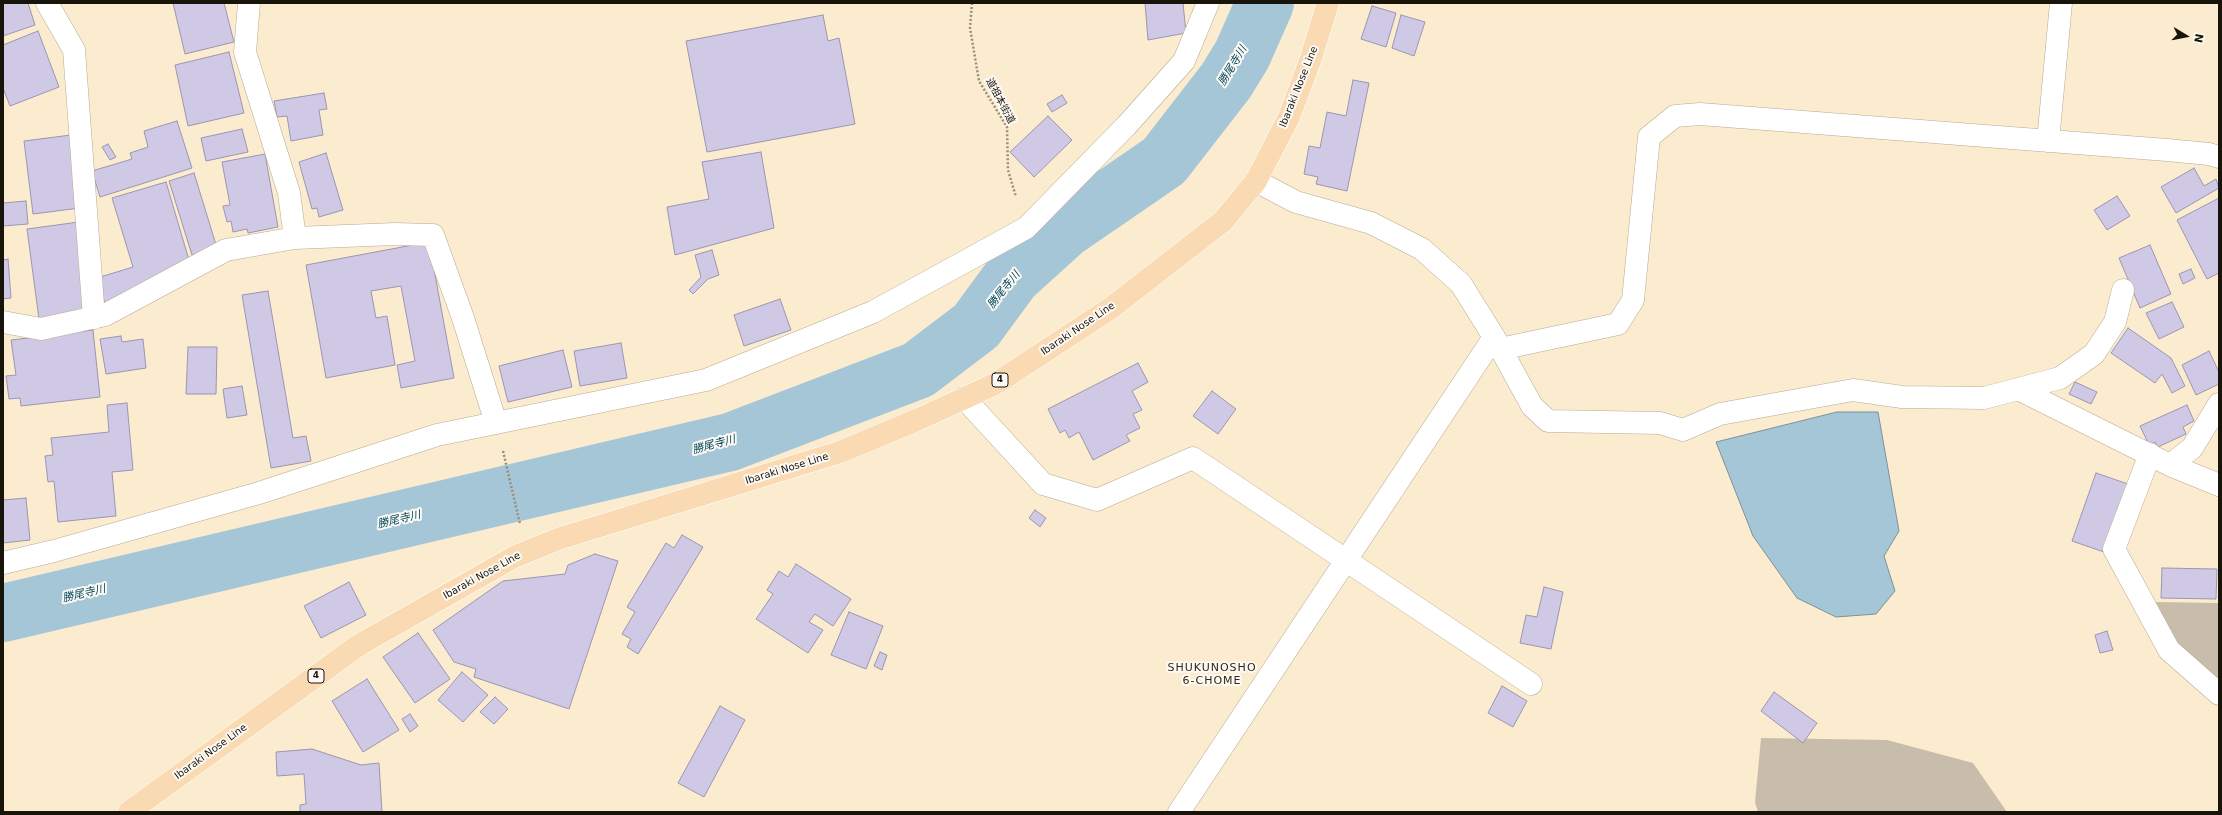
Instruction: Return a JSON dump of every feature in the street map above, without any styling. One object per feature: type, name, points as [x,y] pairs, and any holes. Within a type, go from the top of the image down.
[{"type":"main road","name":"Ibaraki Nose Line","points":[[129,812],[359,645],[514,557],[558,539],[840,452],[917,420],[994,384],[1111,308],[1223,221],[1256,181],[1289,117],[1310,61],[1328,3]]},
{"type":"street","points":[[47,3],[74,50],[94,318]]},
{"type":"street","points":[[249,3],[245,52],[289,193],[295,238]]},
{"type":"street","points":[[3,563],[54,551],[251,495],[437,435],[706,380],[873,312],[1026,228],[1127,125],[1184,61],[1208,3]]},
{"type":"street","points":[[2048,141],[2061,3]]},
{"type":"street","points":[[1179,812],[1346,560],[1497,343],[1618,324],[1633,300],[1648,137],[1674,116],[1700,114],[2209,154],[2219,157]]},
{"type":"street","points":[[1256,181],[1296,202],[1371,223],[1422,249],[1461,284],[1497,343],[1532,406],[1548,421],[1660,423],[1684,430],[1720,414],[1853,390],[1902,397],[1984,398],[2060,378],[2094,354],[2115,322],[2123,290]]},
{"type":"street","points":[[3,322],[41,329],[105,315],[226,250],[295,238],[395,234],[432,236],[463,318],[496,423]]},
{"type":"street","points":[[2018,389],[2170,465],[2219,485]]},
{"type":"street","points":[[964,398],[1043,484],[1096,500],[1193,458],[1531,684]]},
{"type":"street","points":[[2170,465],[2192,448],[2219,404]]},
{"type":"street","points":[[2150,454],[2114,550],[2169,650],[2219,694]]},
{"type":"path","name":"道祖本街道","points":[[972,3],[970,28],[979,81],[1007,127],[1008,170],[1026,228]]},
{"type":"path","points":[[496,423],[526,552]]},
{"type":"shaded area","points":[[2156,602],[2219,603],[2219,683],[2170,640]]},
{"type":"shaded area","points":[[1761,738],[1887,740],[1973,763],[2007,812],[1758,812],[1755,802]]},
{"type":"water","points":[[1837,412],[1878,412],[1899,531],[1884,556],[1895,591],[1876,614],[1836,617],[1797,598],[1753,536],[1716,442]]},
{"type":"building","points":[[3,3],[28,3],[35,25],[3,36]]},
{"type":"building","points":[[173,3],[224,3],[234,42],[185,54]]},
{"type":"building","points":[[1145,3],[1183,3],[1186,33],[1148,40]]},
{"type":"building","points":[[1372,6],[1396,13],[1386,47],[1361,39]]},
{"type":"building","points":[[823,15],[828,41],[839,38],[855,124],[707,152],[686,41]]},
{"type":"building","points":[[1401,15],[1425,22],[1414,56],[1392,48]]},
{"type":"building","points":[[38,31],[59,87],[10,106],[3,88],[3,45]]},
{"type":"building","points":[[229,52],[244,113],[188,126],[175,65]]},
{"type":"building","points":[[1353,80],[1369,83],[1347,191],[1316,184],[1318,177],[1304,174],[1309,146],[1320,148],[1327,112],[1346,116]]},
{"type":"building","points":[[324,93],[327,109],[319,110],[323,135],[291,141],[287,116],[277,117],[274,101]]},
{"type":"building","points":[[1062,95],[1067,103],[1052,112],[1047,104]]},
{"type":"building","points":[[1048,116],[1072,140],[1034,177],[1010,152]]},
{"type":"building","points":[[177,121],[192,168],[100,197],[92,171],[132,159],[130,153],[148,147],[144,131]]},
{"type":"building","points":[[242,129],[248,152],[206,161],[201,138]]},
{"type":"building","points":[[71,135],[80,208],[33,214],[24,141]]},
{"type":"building","points":[[108,144],[116,157],[110,160],[102,147]]},
{"type":"building","points":[[761,152],[774,228],[675,255],[667,207],[709,199],[702,162]]},
{"type":"building","points":[[326,153],[343,210],[319,217],[317,208],[312,209],[299,162]]},
{"type":"building","points":[[265,154],[278,227],[248,233],[247,229],[233,232],[231,221],[227,222],[223,206],[230,205],[222,162]]},
{"type":"building","points":[[2194,168],[2204,186],[2216,179],[2219,188],[2176,213],[2161,187]]},
{"type":"building","points":[[194,173],[217,248],[192,255],[169,181]]},
{"type":"building","points":[[166,182],[191,267],[105,304],[97,278],[133,267],[112,198]]},
{"type":"building","points":[[2117,196],[2130,216],[2107,230],[2094,210]]},
{"type":"building","points":[[2219,198],[2219,273],[2207,279],[2177,220]]},
{"type":"building","points":[[26,201],[28,224],[3,226],[3,203]]},
{"type":"building","points":[[79,222],[90,312],[39,319],[27,229]]},
{"type":"building","points":[[429,242],[454,378],[401,388],[397,365],[415,361],[401,286],[371,291],[376,318],[387,316],[395,365],[326,378],[306,265]]},
{"type":"building","points":[[2150,245],[2171,294],[2140,308],[2119,258]]},
{"type":"building","points":[[712,250],[719,275],[708,279],[693,294],[689,290],[701,277],[695,255]]},
{"type":"building","points":[[8,259],[11,298],[3,299],[3,260]]},
{"type":"building","points":[[2191,269],[2195,278],[2183,284],[2179,274]]},
{"type":"building","points":[[268,291],[293,438],[306,436],[311,461],[271,468],[242,295]]},
{"type":"building","points":[[780,299],[791,330],[744,346],[734,315]]},
{"type":"building","points":[[2172,302],[2184,327],[2159,339],[2146,313]]},
{"type":"building","points":[[2128,328],[2171,358],[2185,386],[2172,393],[2162,374],[2155,383],[2111,353]]},
{"type":"building","points":[[93,330],[100,397],[21,406],[20,398],[9,399],[6,376],[16,375],[11,340]]},
{"type":"building","points":[[121,336],[122,342],[143,339],[146,368],[106,374],[100,339]]},
{"type":"building","points":[[621,343],[627,378],[580,386],[574,351]]},
{"type":"building","points":[[188,347],[217,347],[216,394],[186,394]]},
{"type":"building","points":[[563,350],[572,387],[508,402],[499,366]]},
{"type":"building","points":[[2209,351],[2219,372],[2219,384],[2196,395],[2182,365]]},
{"type":"building","points":[[1138,363],[1148,382],[1132,391],[1142,410],[1133,414],[1140,428],[1126,435],[1130,441],[1093,460],[1079,432],[1069,438],[1065,430],[1060,433],[1048,409]]},
{"type":"building","points":[[2075,382],[2097,392],[2091,404],[2069,394]]},
{"type":"building","points":[[242,386],[247,415],[227,418],[223,389]]},
{"type":"building","points":[[1212,391],[1236,409],[1218,434],[1193,416]]},
{"type":"building","points":[[127,403],[133,470],[112,472],[116,516],[58,522],[54,481],[48,482],[45,456],[53,455],[51,438],[109,432],[107,405]]},
{"type":"building","points":[[2187,405],[2194,421],[2183,427],[2186,434],[2158,447],[2155,442],[2149,445],[2140,426]]},
{"type":"building","points":[[2096,473],[2128,484],[2104,552],[2072,541]]},
{"type":"building","points":[[26,498],[30,540],[3,543],[3,500]]},
{"type":"building","points":[[1035,510],[1046,518],[1040,527],[1029,518]]},
{"type":"building","points":[[682,535],[703,547],[638,654],[627,647],[631,639],[622,634],[635,612],[627,607],[666,543],[674,548]]},
{"type":"building","points":[[595,554],[618,561],[569,709],[474,677],[476,669],[454,662],[433,630],[503,581],[565,574],[568,565]]},
{"type":"building","points":[[796,564],[851,599],[833,626],[815,614],[809,622],[823,630],[808,653],[756,619],[773,594],[767,590],[779,571],[788,577]]},
{"type":"building","points":[[2162,568],[2217,569],[2216,599],[2161,598]]},
{"type":"building","points":[[349,582],[366,615],[321,638],[304,606]]},
{"type":"building","points":[[1544,587],[1563,592],[1551,649],[1520,643],[1526,615],[1537,617]]},
{"type":"building","points":[[849,612],[883,626],[866,669],[831,655]]},
{"type":"building","points":[[2107,631],[2113,650],[2100,653],[2095,635]]},
{"type":"building","points":[[418,633],[450,679],[415,703],[383,657]]},
{"type":"building","points":[[880,652],[887,655],[882,670],[874,666]]},
{"type":"building","points":[[462,672],[488,695],[463,722],[438,700]]},
{"type":"building","points":[[367,679],[399,730],[363,752],[332,701]]},
{"type":"building","points":[[1502,686],[1527,701],[1513,727],[1488,713]]},
{"type":"building","points":[[1774,692],[1817,723],[1803,743],[1761,711]]},
{"type":"building","points":[[495,697],[508,709],[494,724],[480,712]]},
{"type":"building","points":[[720,706],[745,720],[704,797],[678,783]]},
{"type":"building","points":[[410,714],[418,726],[410,732],[402,719]]},
{"type":"building","points":[[312,749],[361,765],[379,763],[382,812],[300,812],[300,805],[306,804],[304,774],[277,776],[276,752]]},
{"type":"waterway","name":"勝尾寺川","points":[[3,613],[730,442],[918,370],[976,326],[1012,277],[1065,229],[1164,161],[1226,81],[1242,55],[1265,3]]},
{"type":"district","name":"SHUKUNOSHO 6-CHOME","points":[[1212,674]]}]
